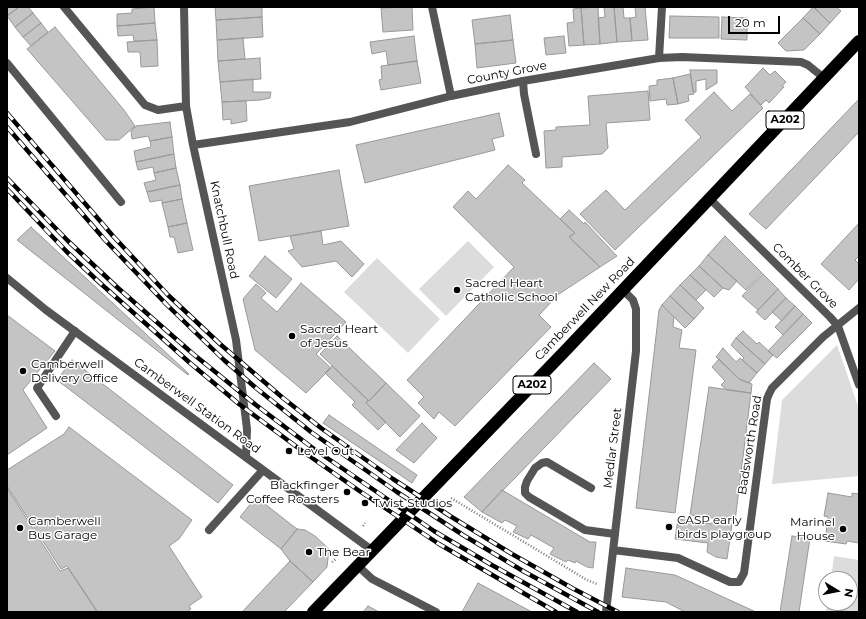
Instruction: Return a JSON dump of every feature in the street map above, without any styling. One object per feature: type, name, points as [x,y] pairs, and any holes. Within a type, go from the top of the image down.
[{"type":"highway","name":"Camberwell New Road","points":[[313,612],[859,42]]},
{"type":"street","points":[[64,7],[145,105],[158,110],[186,106]]},
{"type":"street","name":"Knatchbull Road","points":[[184,7],[186,106],[193,146],[236,340],[246,429],[246,457]]},
{"type":"street","points":[[432,7],[452,96]]},
{"type":"street","points":[[659,58],[662,7]]},
{"type":"street","name":"County Grove","points":[[193,146],[350,122],[452,96],[523,81],[659,58],[682,57],[800,62],[808,65],[824,78]]},
{"type":"street","points":[[7,63],[121,202]]},
{"type":"street","points":[[523,81],[524,94],[536,154]]},
{"type":"street","name":"Comber Grove","points":[[710,199],[838,326],[859,385]]},
{"type":"street","name":"Camberwell Station Road","points":[[7,278],[46,310],[373,551]]},
{"type":"street","name":"Medlar Street","points":[[606,612],[636,351],[636,309],[633,300],[623,290]]},
{"type":"street","points":[[838,326],[859,308]]},
{"type":"street","name":"Badsworth Road","points":[[613,550],[678,558],[730,582],[739,582],[744,573],[767,400],[772,388],[823,337],[838,326]]},
{"type":"street","points":[[56,416],[38,388],[75,331]]},
{"type":"street","points":[[591,488],[547,462],[542,463],[535,468],[527,481],[525,493],[529,497],[585,530],[615,534]]},
{"type":"street","points":[[209,530],[263,470]]},
{"type":"street","points":[[358,566],[372,579],[436,612]]},
{"type":"path","points":[[451,498],[587,580],[609,588]]},
{"type":"path","points":[[332,562],[336,559]]},
{"type":"shaded area","points":[[468,241],[494,267],[446,316],[419,289]]},
{"type":"shaded area","points":[[377,258],[440,319],[408,353],[344,292]]},
{"type":"shaded area","points":[[837,345],[859,409],[859,476],[772,484],[782,400]]},
{"type":"shaded area","points":[[834,556],[859,560],[859,612],[826,612],[858,611],[858,571],[832,571]]},
{"type":"building","points":[[7,7],[19,7],[7,16]]},
{"type":"building","points":[[19,7],[28,7],[33,13],[15,27],[7,16]]},
{"type":"building","points":[[154,7],[155,23],[117,26],[117,14],[132,13],[132,9]]},
{"type":"building","points":[[215,7],[262,7],[262,17],[216,20]]},
{"type":"building","points":[[412,7],[413,30],[383,32],[381,8]]},
{"type":"building","points":[[598,7],[600,44],[584,45],[581,8]]},
{"type":"building","points":[[604,7],[614,7],[617,42],[600,44],[598,18],[605,17]]},
{"type":"building","points":[[614,7],[623,7],[624,18],[630,18],[632,41],[617,42]]},
{"type":"building","points":[[635,7],[645,7],[648,40],[632,41],[630,18],[636,17]]},
{"type":"building","points":[[813,7],[830,23],[820,34],[803,18]]},
{"type":"building","points":[[814,7],[836,7],[841,11],[830,23]]},
{"type":"building","points":[[581,8],[584,45],[569,46],[567,23],[574,22],[573,9]]},
{"type":"building","points":[[33,13],[41,23],[23,37],[15,27]]},
{"type":"building","points":[[510,15],[513,40],[475,44],[472,20]]},
{"type":"building","points":[[670,16],[719,17],[719,38],[669,38]]},
{"type":"building","points":[[262,17],[263,37],[217,40],[216,20]]},
{"type":"building","points":[[722,17],[747,18],[747,40],[721,39]]},
{"type":"building","points":[[803,18],[820,34],[804,50],[786,51],[778,43]]},
{"type":"building","points":[[41,23],[48,32],[31,46],[23,37]]},
{"type":"building","points":[[155,23],[157,40],[134,41],[133,35],[118,36],[117,26]]},
{"type":"building","points":[[55,27],[124,110],[135,126],[119,140],[106,140],[27,49]]},
{"type":"building","points":[[414,36],[417,61],[388,65],[386,51],[372,54],[370,42]]},
{"type":"building","points":[[564,36],[566,53],[546,55],[544,38]]},
{"type":"building","points":[[243,38],[245,59],[218,61],[217,40]]},
{"type":"building","points":[[157,40],[158,66],[141,67],[140,52],[128,52],[127,42]]},
{"type":"building","points":[[513,40],[516,63],[477,68],[475,44]]},
{"type":"building","points":[[260,58],[261,79],[220,82],[218,61]]},
{"type":"building","points":[[417,61],[421,83],[381,90],[379,80],[382,79],[381,66]]},
{"type":"building","points":[[763,68],[770,75],[775,71],[786,82],[782,86],[784,87],[769,103],[766,100],[761,105],[745,87]]},
{"type":"building","points":[[690,70],[717,70],[717,83],[706,90],[706,79],[696,81],[696,92],[693,92]]},
{"type":"building","points":[[690,74],[694,94],[688,95],[689,101],[678,104],[673,78]]},
{"type":"building","points":[[673,78],[678,104],[667,105],[666,99],[650,101],[649,86],[657,85],[657,80]]},
{"type":"building","points":[[253,79],[253,92],[271,92],[270,98],[261,100],[222,102],[220,82]]},
{"type":"building","points":[[648,91],[650,120],[606,123],[608,148],[602,154],[562,157],[562,167],[546,168],[544,131],[556,130],[556,127],[590,125],[588,96]]},
{"type":"building","points":[[714,92],[732,111],[750,94],[763,108],[615,250],[580,214],[606,190],[625,210],[701,137],[685,120]]},
{"type":"building","points":[[859,99],[859,132],[766,229],[749,214]]},
{"type":"building","points":[[246,101],[247,121],[231,124],[231,119],[223,120],[222,102]]},
{"type":"building","points":[[499,113],[504,136],[492,139],[495,150],[365,183],[356,145]]},
{"type":"building","points":[[170,122],[172,137],[150,141],[148,136],[132,139],[131,131],[136,126]]},
{"type":"building","points":[[172,137],[174,154],[136,162],[134,151],[151,147],[150,141]]},
{"type":"building","points":[[174,154],[176,168],[154,173],[153,167],[138,170],[136,162]]},
{"type":"building","points":[[508,165],[525,180],[522,183],[575,233],[569,237],[600,267],[559,294],[539,315],[551,327],[455,426],[439,412],[434,419],[418,403],[424,397],[407,380],[514,267],[453,207],[468,191],[476,199]]},
{"type":"building","points":[[176,168],[180,185],[147,192],[144,183],[156,180],[154,173]]},
{"type":"building","points":[[339,170],[349,226],[259,241],[249,186]]},
{"type":"building","points":[[180,185],[182,199],[162,203],[162,200],[150,202],[147,192]]},
{"type":"building","points":[[182,199],[187,223],[168,227],[162,203]]},
{"type":"building","points":[[569,210],[584,224],[585,222],[617,256],[600,267],[569,237],[575,233],[560,219]]},
{"type":"building","points":[[187,223],[193,250],[178,253],[174,237],[170,237],[168,227]]},
{"type":"building","points":[[859,223],[859,256],[855,260],[859,264],[859,279],[849,290],[821,264]]},
{"type":"building","points":[[31,227],[189,374],[188,375],[17,240]]},
{"type":"building","points":[[321,231],[323,245],[341,241],[364,264],[352,277],[336,261],[302,267],[288,251],[294,249],[290,236]]},
{"type":"building","points":[[725,236],[762,273],[746,290],[708,255]]},
{"type":"building","points":[[708,255],[737,281],[729,290],[723,288],[699,266]]},
{"type":"building","points":[[265,256],[292,279],[276,298],[249,276]]},
{"type":"building","points":[[699,266],[723,288],[714,297],[690,275]]},
{"type":"building","points":[[763,274],[778,289],[758,310],[742,296]]},
{"type":"building","points":[[690,275],[706,290],[696,300],[680,285]]},
{"type":"building","name":"Sacred Heart of Jesus","points":[[301,283],[346,322],[316,354],[331,368],[306,393],[255,350],[243,299],[256,284],[266,293],[261,298],[277,312]]},
{"type":"building","points":[[680,285],[704,308],[694,319],[670,296]]},
{"type":"building","points":[[778,289],[786,298],[765,320],[756,312]]},
{"type":"building","points":[[670,296],[694,319],[685,328],[662,305]]},
{"type":"building","points":[[786,298],[795,306],[782,321],[772,312]]},
{"type":"building","points":[[662,305],[674,317],[673,327],[682,330],[679,348],[696,350],[675,513],[636,508],[659,310]]},
{"type":"building","points":[[795,306],[803,314],[783,335],[775,327]]},
{"type":"building","points":[[803,314],[812,323],[777,358],[768,351]]},
{"type":"building","name":"Camberwell Delivery Office","points":[[7,315],[55,351],[23,390],[47,428],[7,455]]},
{"type":"building","points":[[743,331],[757,344],[759,342],[773,355],[765,364],[736,338]]},
{"type":"building","points":[[337,336],[386,383],[369,401],[320,354]]},
{"type":"building","points":[[736,338],[765,364],[757,373],[742,360],[744,358],[731,345]]},
{"type":"building","points":[[723,348],[736,362],[740,358],[757,373],[749,383],[739,379],[716,357]]},
{"type":"building","points":[[719,359],[739,379],[752,384],[751,393],[727,390],[721,385],[725,381],[712,367]]},
{"type":"building","points":[[72,360],[233,485],[218,503],[57,380]]},
{"type":"building","points":[[594,363],[611,379],[482,512],[464,497]]},
{"type":"building","points":[[332,366],[368,400],[366,403],[386,422],[378,430],[352,405],[355,402],[325,373]]},
{"type":"building","points":[[386,383],[420,416],[400,437],[366,403]]},
{"type":"building","points":[[709,387],[751,393],[735,521],[690,515]]},
{"type":"building","points":[[329,415],[417,475],[412,483],[323,423]]},
{"type":"building","points":[[422,423],[437,438],[414,463],[396,450]]},
{"type":"building","points":[[69,427],[192,520],[179,539],[169,546],[202,597],[189,606],[191,609],[187,612],[98,612],[67,566],[61,569],[7,486],[7,470],[64,434]]},
{"type":"building","name":"Camberwell Bus Garage","points":[[7,488],[60,571],[68,568],[97,612],[7,612]]},
{"type":"building","points":[[502,490],[590,542],[596,542],[593,568],[587,567],[576,561],[575,563],[568,560],[566,562],[550,554],[554,548],[531,535],[528,539],[513,532],[517,526],[505,520],[502,523],[482,512]]},
{"type":"building","name":"Marinel House","points":[[828,493],[852,497],[852,493],[859,494],[859,543],[847,541],[846,544],[825,541],[828,517],[824,516]]},
{"type":"building","points":[[256,497],[297,529],[281,549],[240,517]]},
{"type":"building","points":[[678,519],[712,524],[712,522],[732,524],[727,559],[716,557],[707,552],[708,543],[675,539]]},
{"type":"building","points":[[297,529],[305,530],[315,536],[329,549],[327,567],[313,582],[290,561],[281,549]]},
{"type":"building","points":[[792,536],[810,538],[799,612],[780,612]]},
{"type":"building","points":[[290,561],[313,582],[284,612],[242,612]]},
{"type":"building","points":[[626,568],[675,575],[756,612],[685,612],[666,602],[622,597]]},
{"type":"building","points":[[478,583],[532,612],[462,612]]},
{"type":"building","points":[[368,606],[379,612],[363,612]]},
{"type":"railway","points":[[7,113],[113,236],[168,295],[220,344],[283,398],[321,428],[393,479],[450,516],[512,554],[618,612]]},
{"type":"railway","points":[[7,127],[105,240],[167,305],[224,360],[256,388],[311,432],[397,492],[463,535],[523,571],[598,612]]},
{"type":"railway","points":[[7,178],[68,241],[118,288],[192,353],[256,405],[314,449],[434,531],[577,612]]},
{"type":"railway","points":[[7,189],[67,252],[100,283],[190,363],[239,404],[305,453],[439,544],[556,612]]},
{"type":"place","name":"Sacred Heart Catholic School","points":[[457,290]]},
{"type":"place","name":"Sacred Heart of Jesus","points":[[292,336]]},
{"type":"place","name":"Camberwell Delivery Office","points":[[23,371]]},
{"type":"place","name":"Level Out","points":[[289,451]]},
{"type":"place","name":"Blackfinger Coffee Roasters","points":[[347,492]]},
{"type":"place","name":"Twist Studios","points":[[365,503]]},
{"type":"place","name":"CASP early birds playgroup","points":[[669,527]]},
{"type":"place","name":"Camberwell Bus Garage","points":[[20,528]]},
{"type":"place","name":"Marinel House","points":[[843,529]]},
{"type":"place","name":"The Bear","points":[[309,552]]}]
